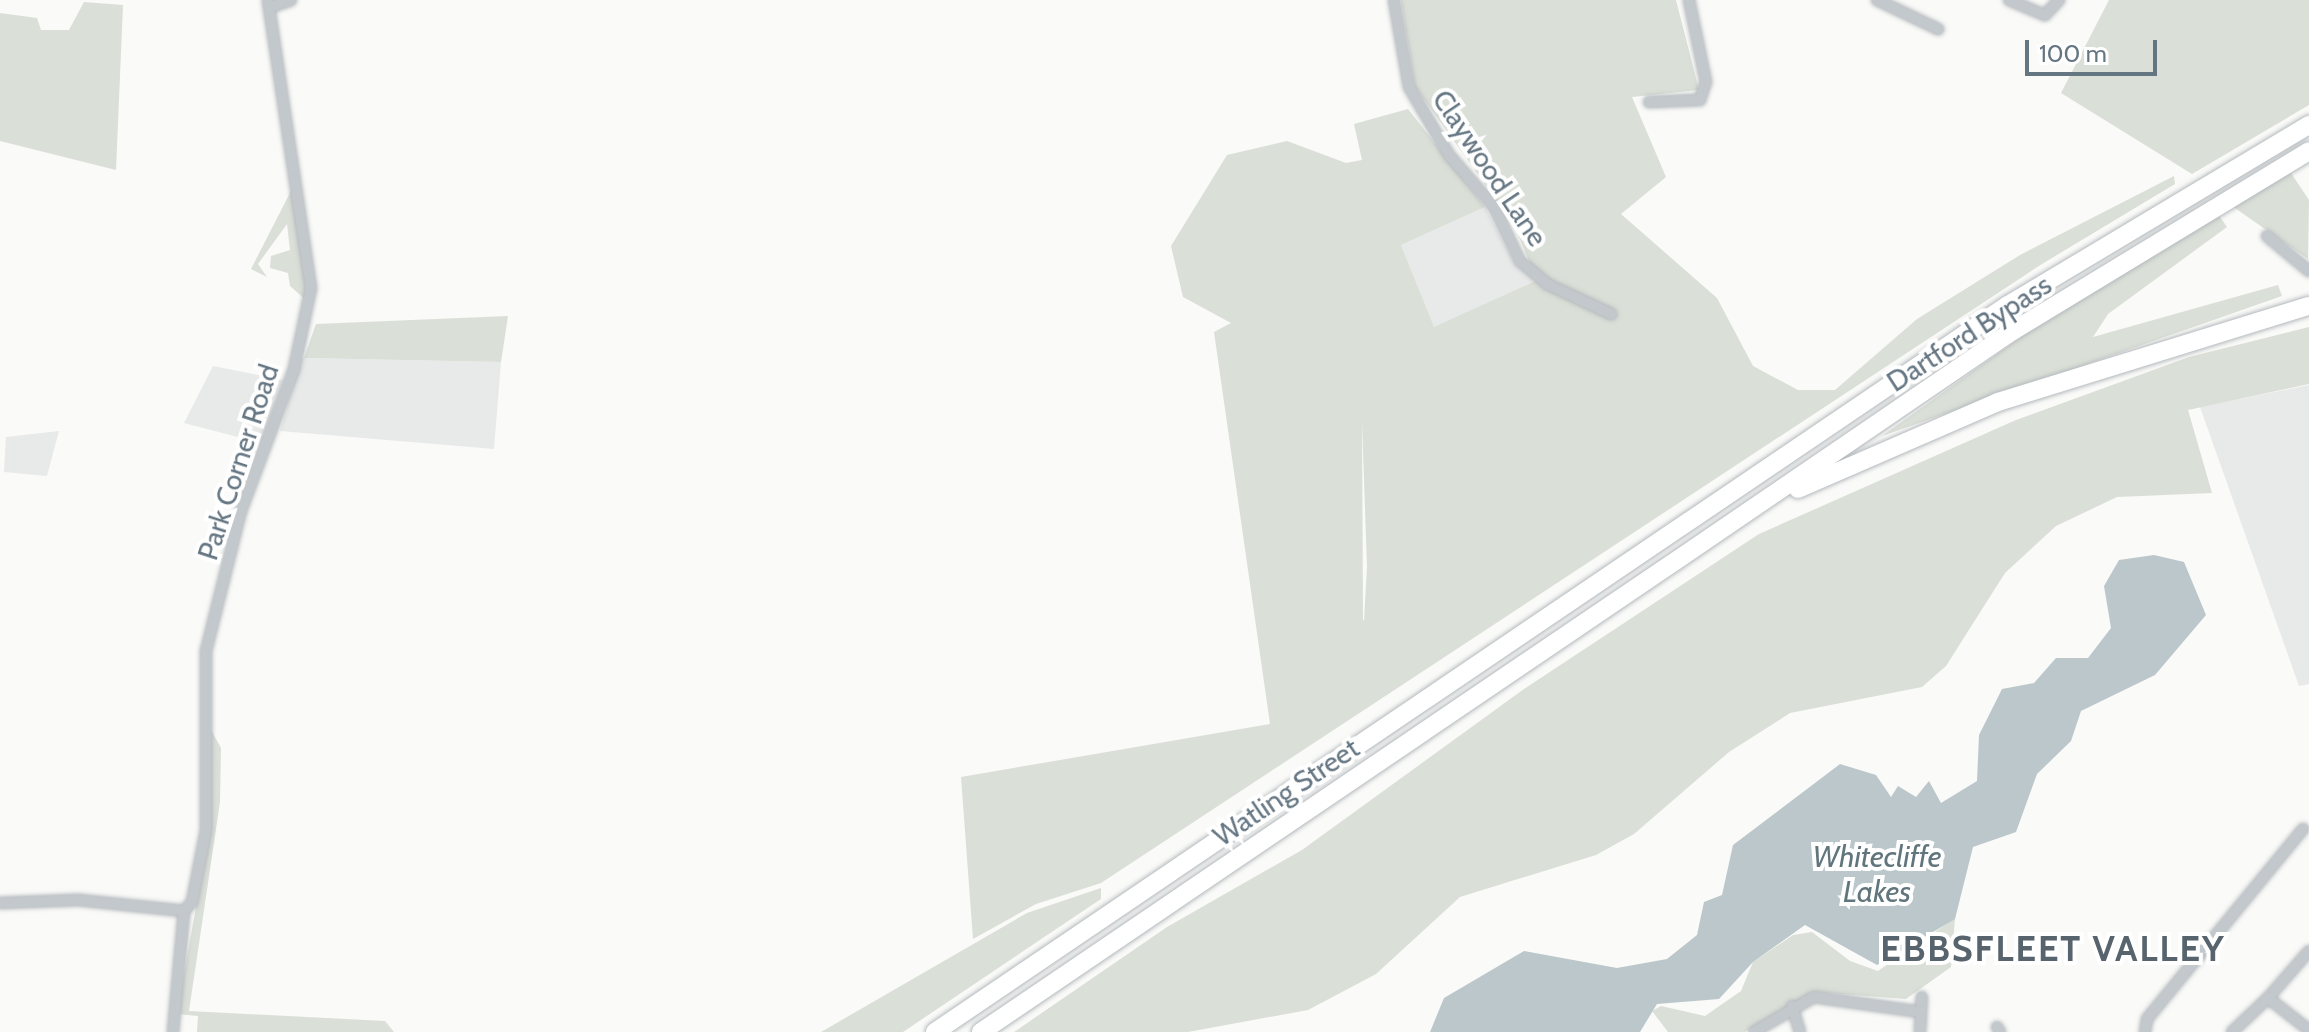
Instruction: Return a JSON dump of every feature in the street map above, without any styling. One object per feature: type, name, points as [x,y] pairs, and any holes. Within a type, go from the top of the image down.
[{"type":"highway","name":"Dartford Bypass","points":[[1640,557],[2008,305],[2309,125]]},
{"type":"highway","name":"Dartford Bypass","points":[[1670,565],[2013,331],[2207,210],[2309,151]]},
{"type":"highway","points":[[1670,565],[1899,439],[2185,340],[2309,306]]},
{"type":"highway","name":"Watling Street","points":[[935,1032],[1640,557]]},
{"type":"highway","name":"Watling Street","points":[[981,1032],[1670,565]]},
{"type":"highway","points":[[921,1032],[1026,970]]},
{"type":"street","points":[[269,4],[291,0]]},
{"type":"street","name":"Claywood Lane","points":[[1394,0],[1409,87],[1449,155],[1494,207],[1520,261],[1547,284],[1611,314]]},
{"type":"street","points":[[1649,102],[1700,100],[1706,82],[1689,0]]},
{"type":"street","points":[[1877,0],[1901,3],[1938,29]]},
{"type":"street","points":[[2009,0],[2045,15],[2059,0]]},
{"type":"street","name":"Park Corner Road","points":[[173,1032],[184,911],[195,893],[206,830],[206,651],[241,511],[294,369],[311,288],[269,4]]},
{"type":"street","points":[[2267,236],[2309,271]]},
{"type":"street","points":[[2145,1032],[2147,1019],[2303,829]]},
{"type":"street","points":[[0,903],[78,900],[184,911]]},
{"type":"street","points":[[2232,1032],[2268,998],[2309,951]]},
{"type":"street","points":[[1920,1032],[1922,997]]},
{"type":"street","points":[[2268,998],[2309,1030]]},
{"type":"street","points":[[1754,1032],[1805,1000],[1921,1012]]},
{"type":"street","points":[[1792,1006],[1800,1032]]},
{"type":"shaded area","points":[[1401,0],[1676,0],[1699,90],[1632,97],[1666,177],[1621,214],[1717,298],[1753,366],[1798,390],[1835,390],[1917,319],[2020,255],[2174,176],[2175,184],[2042,264],[1101,883],[1036,904],[973,939],[961,777],[1270,724],[1214,332],[1231,323],[1183,297],[1171,246],[1227,155],[1287,141],[1346,163],[1362,160],[1354,124],[1408,109],[1485,207],[1401,245],[1434,327],[1537,280],[1513,223],[1415,87]],"holes":[[[1362,421],[1367,567],[1364,621]]]},
{"type":"shaded area","points":[[2109,0],[2309,0],[2309,105],[2192,174],[2061,93]]},
{"type":"shaded area","points":[[84,2],[123,5],[116,170],[0,141],[0,13],[37,18],[41,30],[69,30]]},
{"type":"shaded area","points":[[2291,173],[2309,200],[2308,259],[2232,206]]},
{"type":"shaded area","points":[[293,187],[304,225],[306,300],[290,286],[288,273],[270,268],[271,256],[290,250],[287,224],[258,264],[267,277],[251,269]]},
{"type":"shaded area","points":[[1485,207],[1512,259],[1536,280],[1434,328],[1401,245]]},
{"type":"shaded area","points":[[2218,214],[2227,227],[2108,314],[2093,337],[2278,285],[2282,296],[1882,436],[2042,322]]},
{"type":"shaded area","points":[[508,316],[501,362],[304,358],[316,324]]},
{"type":"shaded area","points":[[2309,327],[2309,384],[2188,410],[2212,493],[2117,497],[2056,526],[2005,573],[1946,666],[1922,687],[1790,713],[1729,752],[1634,834],[1596,855],[1460,897],[1376,974],[1308,1010],[1188,1032],[1014,1032],[1167,927],[1302,850],[1524,689],[1759,534],[2016,420],[2189,357]]},
{"type":"shaded area","points":[[302,358],[501,362],[494,449],[280,431]]},
{"type":"shaded area","points":[[213,366],[283,380],[261,443],[184,423]]},
{"type":"shaded area","points":[[2309,385],[2309,684],[2299,686],[2200,407]]},
{"type":"shaded area","points":[[59,431],[47,476],[4,472],[6,437]]},
{"type":"shaded area","points":[[210,728],[221,748],[220,802],[189,1011],[385,1021],[394,1032],[197,1032],[198,1016],[177,1014],[202,873]]},
{"type":"shaded area","points":[[1101,888],[1101,899],[903,1032],[821,1032],[1027,913]]},
{"type":"shaded area","points":[[1955,918],[1951,967],[1906,999],[1813,992],[1745,1032],[1668,1032],[1652,1011],[1661,1006],[1705,1016],[1741,991],[1753,962],[1793,935],[1812,932],[1850,961],[1878,971]]},
{"type":"water","name":"Whitecliffe Lakes","points":[[2154,555],[2184,562],[2206,615],[2155,675],[2081,711],[2071,741],[2037,774],[2016,832],[1973,847],[1955,919],[1877,965],[1805,925],[1753,962],[1719,999],[1657,1004],[1640,1032],[1430,1032],[1444,998],[1524,951],[1617,968],[1667,959],[1697,935],[1704,902],[1722,895],[1733,845],[1840,764],[1876,775],[1891,797],[1898,786],[1916,797],[1929,781],[1941,803],[1977,781],[1979,735],[2002,689],[2034,683],[2056,658],[2088,658],[2111,628],[2104,586],[2119,560]]},
{"type":"district","name":"EBBSFLEET VALLEY","points":[[2053,949]]}]
